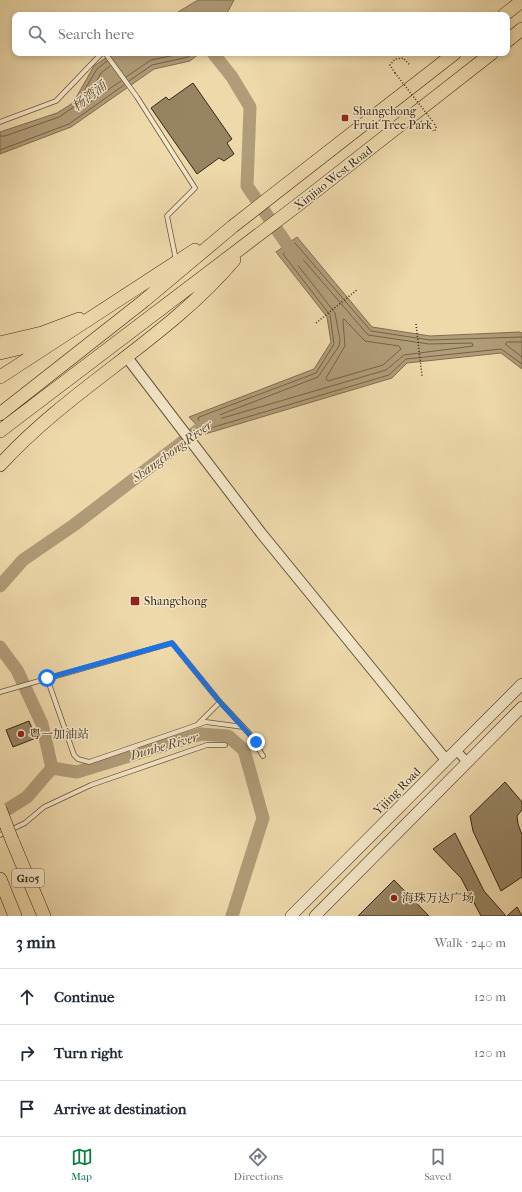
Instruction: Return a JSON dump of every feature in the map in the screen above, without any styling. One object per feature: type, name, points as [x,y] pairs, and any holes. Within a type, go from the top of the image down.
[{"type":"highway","points":[[508,12],[522,1]]},
{"type":"highway","points":[[510,39],[522,29]]},
{"type":"highway","name":"Xinjiao West Road","points":[[232,227],[451,56]]},
{"type":"highway","name":"Xinjiao West Road","points":[[249,242],[488,56]]},
{"type":"highway","points":[[0,353],[46,340],[84,321],[232,227]]},
{"type":"highway","points":[[0,414],[145,300],[232,227]]},
{"type":"highway","points":[[0,465],[29,436],[166,324],[221,274],[249,242]]},
{"type":"highway","points":[[0,431],[249,242]]},
{"type":"highway","points":[[0,343],[42,333],[81,318],[114,302]]},
{"type":"highway","points":[[0,377],[114,302]]},
{"type":"highway","points":[[0,472],[29,436]]},
{"type":"highway","name":"G105","points":[[0,809],[44,916]]},
{"type":"highway","name":"G105","points":[[0,879],[15,916]]},
{"type":"main road","name":"Yijing Road","points":[[291,916],[522,684]]},
{"type":"main road","points":[[315,916],[522,707]]},
{"type":"street","points":[[126,356],[261,533],[446,760]]},
{"type":"street","points":[[456,750],[467,762]]},
{"type":"lane","points":[[0,122],[56,101],[99,56]]},
{"type":"lane","points":[[107,56],[137,98],[195,188],[167,216],[176,262]]},
{"type":"lane","points":[[0,692],[172,643],[220,702],[244,727],[256,742],[263,756]]},
{"type":"lane","points":[[47,678],[74,755],[78,759],[89,762],[206,722],[231,724],[244,727]]},
{"type":"lane","points":[[196,725],[220,702]]},
{"type":"lane","points":[[0,835],[25,823],[44,806],[91,785],[206,744],[225,745]]},
{"type":"path","points":[[410,65],[403,58],[395,59],[390,65],[434,123],[436,127],[435,131],[429,129],[421,121]]},
{"type":"path","points":[[316,323],[358,289]]},
{"type":"path","points":[[416,324],[422,376]]},
{"type":"water","points":[[198,0],[234,0],[228,12],[178,12]]},
{"type":"water","name":"杨湾涌","points":[[109,56],[196,56],[190,61],[154,69],[71,127],[0,154],[0,132],[57,113],[73,103],[94,66]]},
{"type":"water","points":[[297,237],[372,327],[430,336],[519,332],[522,333],[522,369],[501,353],[407,363],[392,378],[205,434],[189,417],[314,369],[331,342],[327,317],[276,252]]},
{"type":"building","points":[[193,83],[232,139],[227,143],[234,154],[224,161],[219,158],[197,174],[151,108],[166,97],[169,100]]},
{"type":"building","points":[[29,721],[36,738],[13,747],[6,730]]},
{"type":"building","points":[[505,782],[522,802],[522,810],[517,816],[522,835],[522,877],[501,891],[473,831],[470,816]]},
{"type":"building","points":[[455,833],[484,891],[506,916],[481,916],[461,878],[433,849]]},
{"type":"building","name":"海珠万达广场","points":[[394,880],[429,916],[358,916]]},
{"type":"building","points":[[517,907],[522,916],[507,916]]},
{"type":"waterway","points":[[215,56],[232,77],[250,107],[247,186],[297,259]]},
{"type":"waterway","name":"Shangchong River","points":[[0,586],[23,560],[74,525],[210,421],[215,419]]},
{"type":"waterway","name":"Shangchong River","points":[[0,647],[17,670],[42,724],[52,768],[27,797],[0,814]]},
{"type":"waterway","name":"Dunhe River","points":[[52,768],[77,772],[201,734],[228,736],[244,750],[263,818],[232,916]]},
{"type":"place","name":"Shangchong Fruit Tree Park","points":[[345,118]]},
{"type":"place","name":"Shangchong","points":[[135,601]]},
{"type":"place","name":"粤一加油站","points":[[21,734]]},
{"type":"place","name":"海珠万达广场","points":[[394,898]]},
{"type":"route","points":[[47,678],[172,643],[220,702],[256,742]]}]
